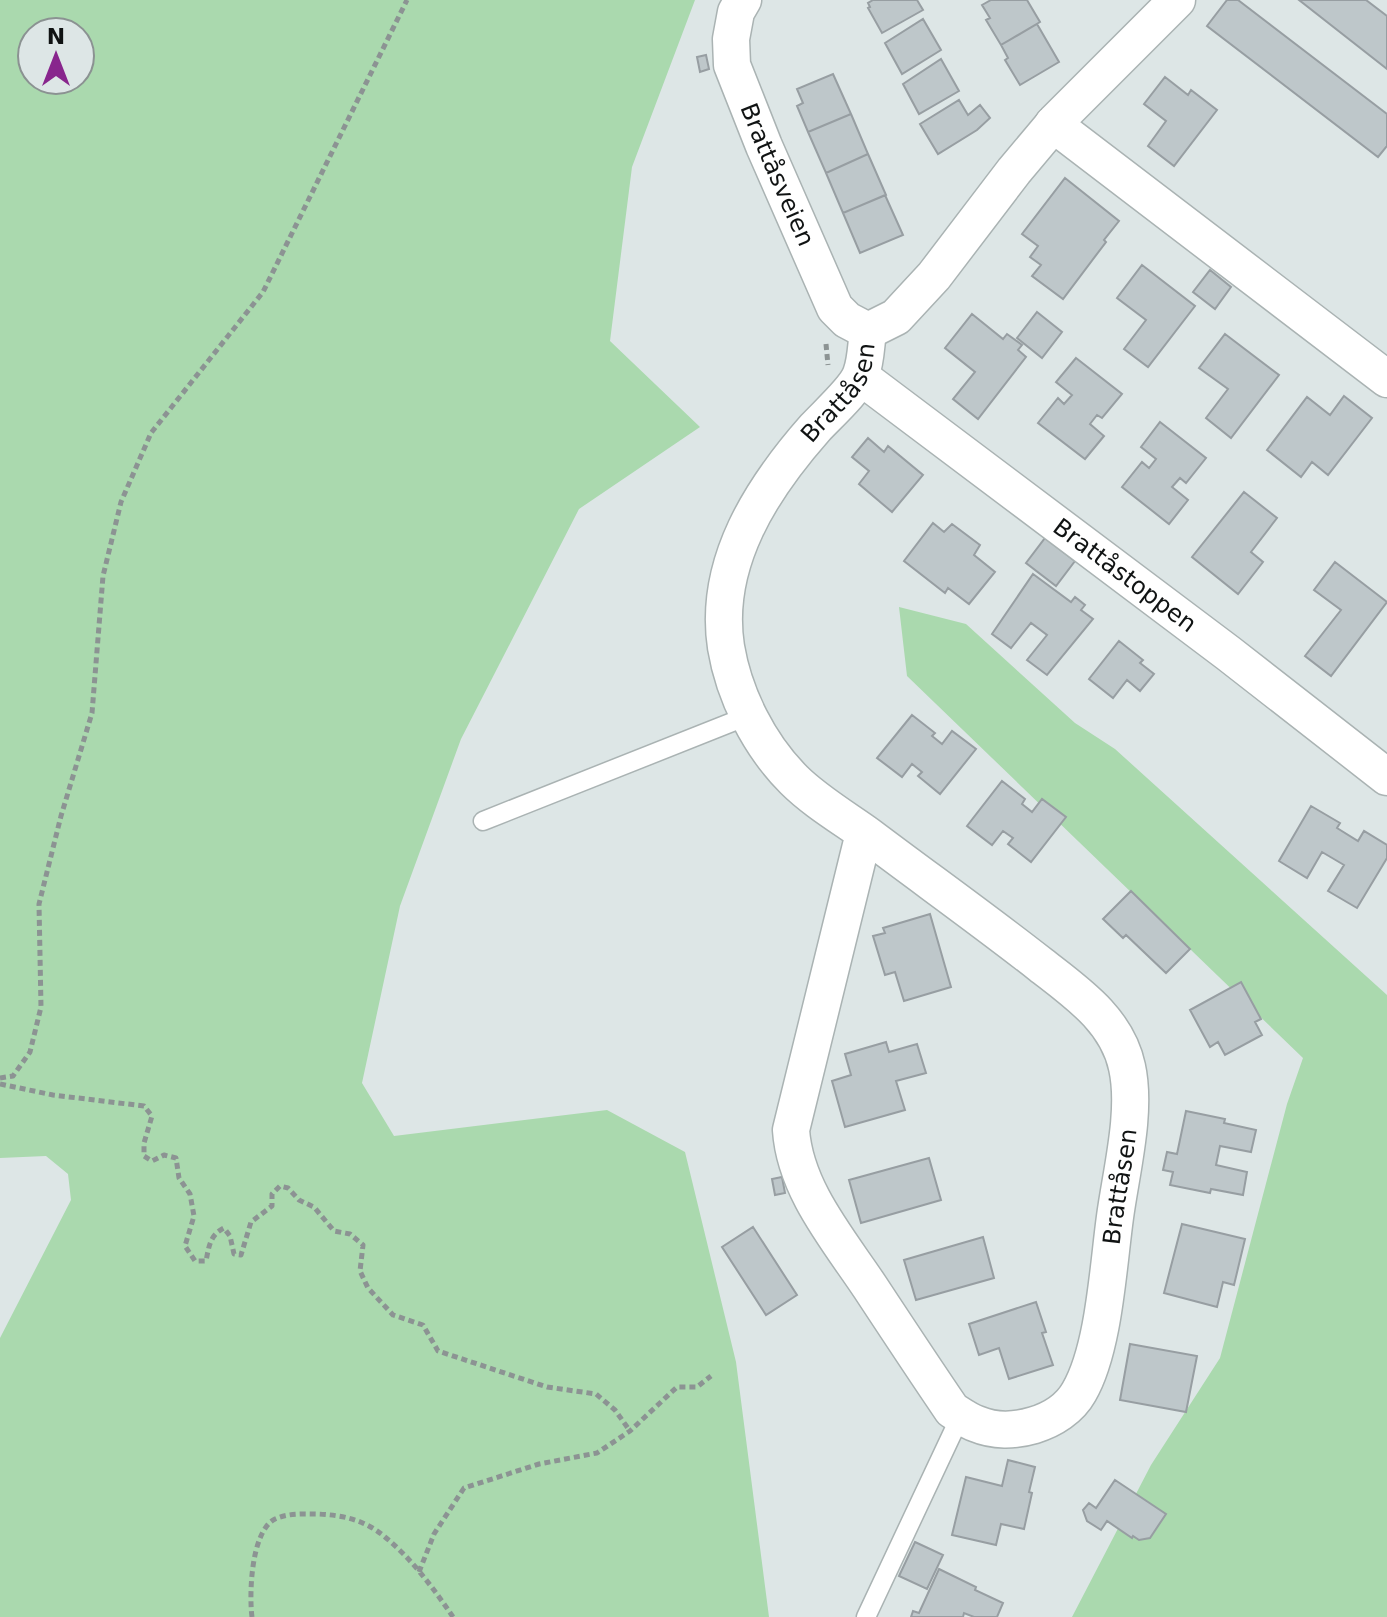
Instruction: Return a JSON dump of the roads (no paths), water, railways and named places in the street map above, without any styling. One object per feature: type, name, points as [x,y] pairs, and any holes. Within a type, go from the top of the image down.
[{"type":"street","name":"Brattåsveien","points":[[743,0],[736,12],[731,39],[732,65],[835,308],[847,320],[868,331]]},
{"type":"street","name":"Brattåsen","points":[[864,833],[791,1130],[795,1161],[824,1218],[952,1410],[979,1426],[1008,1430],[1038,1424],[1061,1412],[1077,1397],[1086,1379],[1099,1328],[1130,1109],[1127,1068],[1117,1040],[1102,1017],[1081,995],[795,781],[765,744],[739,697],[726,646],[726,598],[736,550],[757,505],[803,442],[868,331],[896,317],[934,276],[1053,124],[1177,0]]},
{"type":"street","points":[[1053,124],[1387,379]]},
{"type":"street","name":"Brattåstoppen","points":[[844,373],[1228,653],[1387,777]]},
{"type":"lane","points":[[483,821],[750,715]]},
{"type":"lane","points":[[866,1617],[961,1415]]}]
